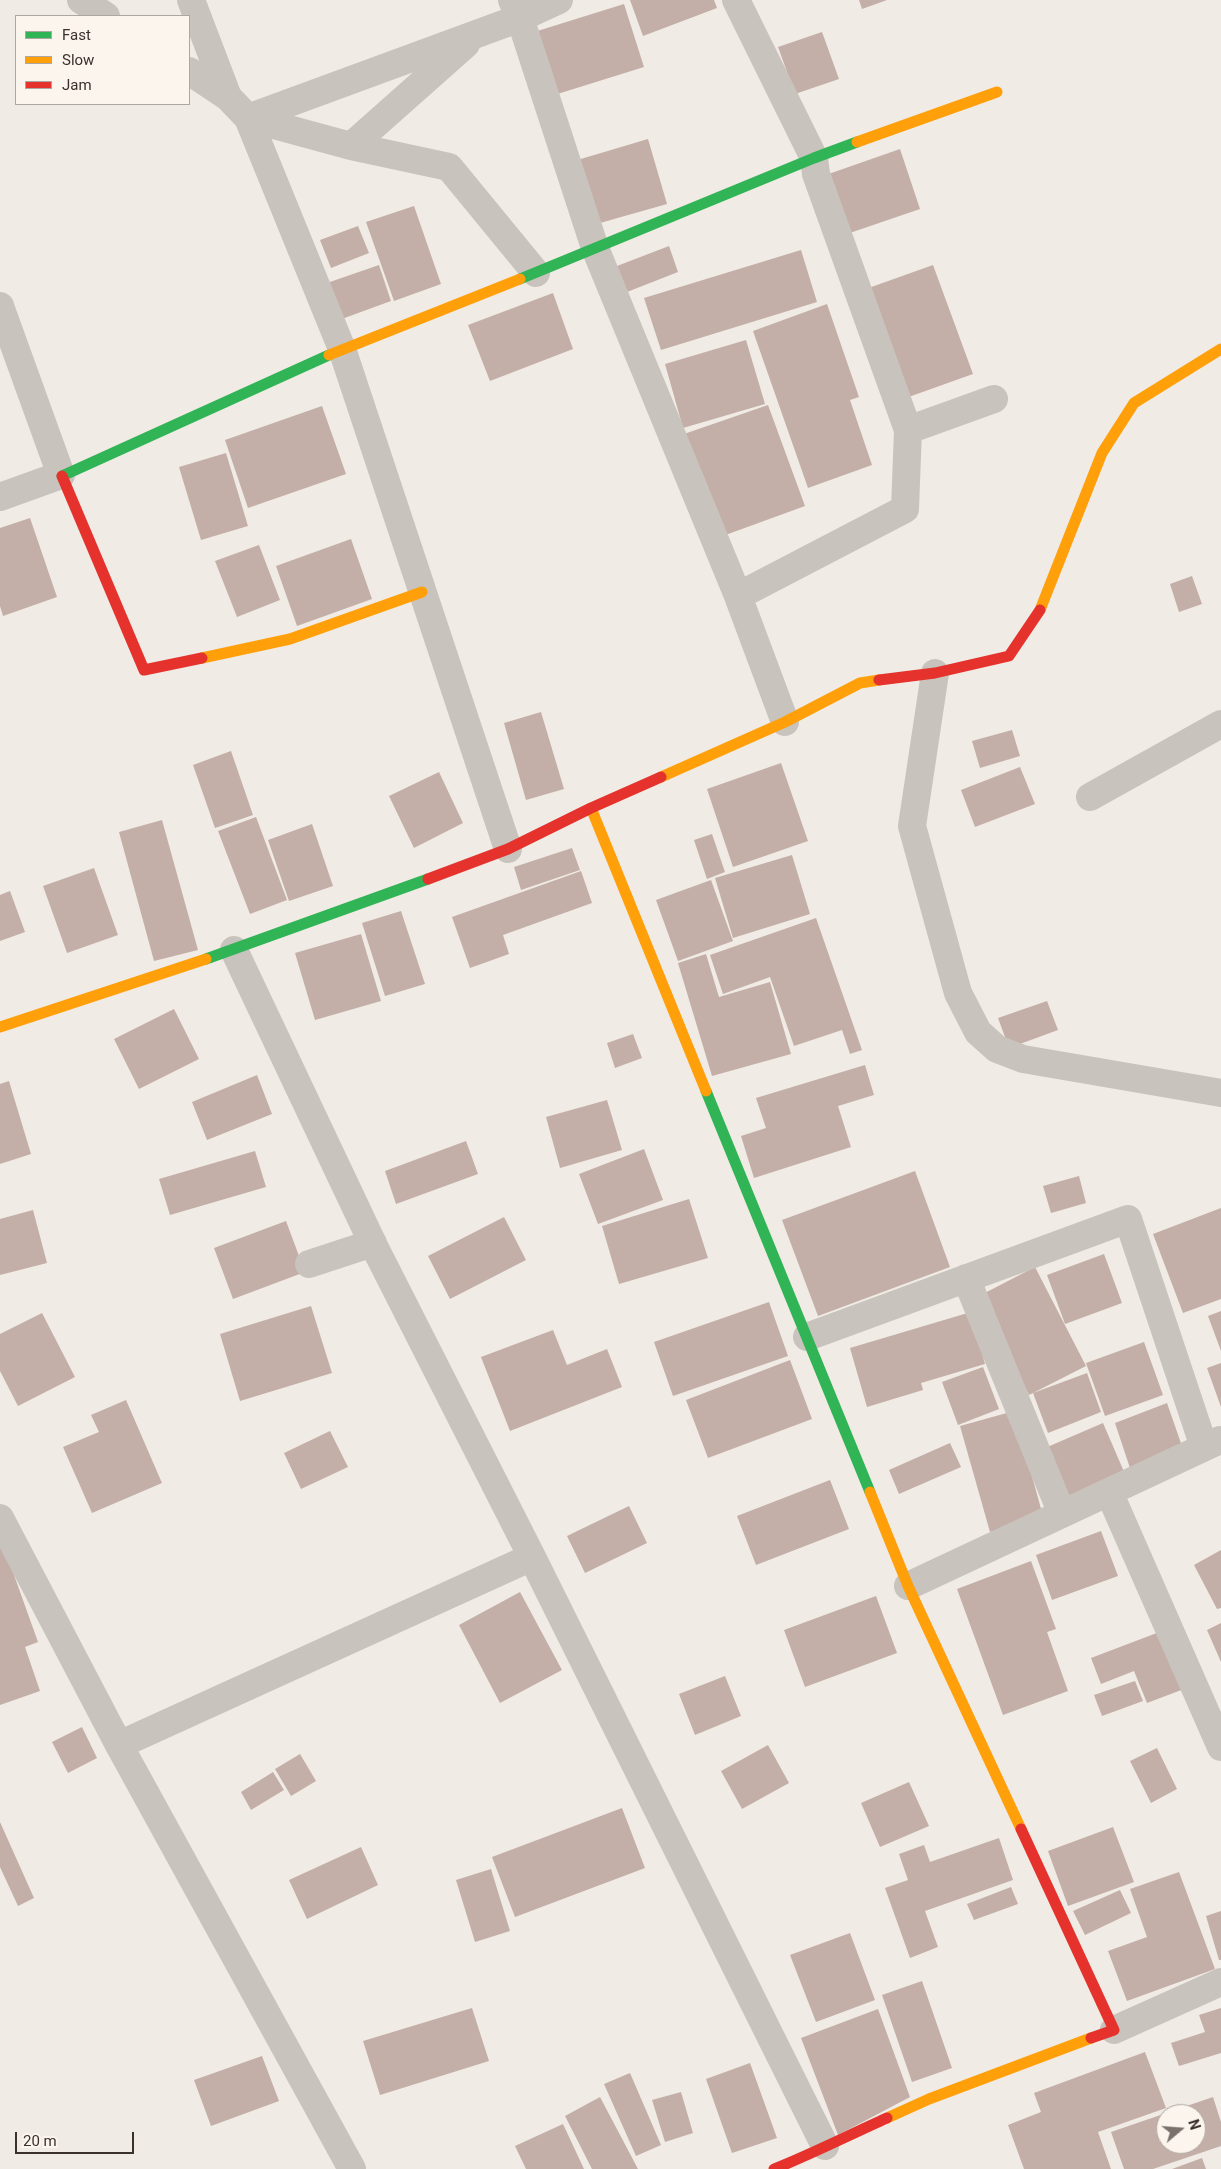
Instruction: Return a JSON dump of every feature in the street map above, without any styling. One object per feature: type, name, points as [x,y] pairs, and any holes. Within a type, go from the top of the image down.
[{"type":"street","points":[[81,0],[104,15]]},
{"type":"street","points":[[191,0],[228,97]]},
{"type":"street","points":[[351,146],[478,33],[516,9],[558,0]]},
{"type":"street","points":[[736,0],[814,158],[816,174],[908,430],[905,509],[738,596]]},
{"type":"street","points":[[516,9],[595,248],[738,596],[785,722]]},
{"type":"street","points":[[248,118],[478,33]]},
{"type":"street","points":[[190,72],[228,97],[248,118],[342,349],[508,849]]},
{"type":"street","points":[[0,496],[61,475],[342,349],[536,273],[814,158],[997,92]]},
{"type":"street","points":[[248,118],[351,146],[449,167],[536,273]]},
{"type":"street","points":[[0,306],[61,475],[144,670],[290,639],[422,592]]},
{"type":"street","points":[[0,1027],[234,950],[508,849],[590,808],[785,722],[860,683],[935,673],[1009,656],[1039,613],[1102,453],[1134,403],[1221,349]]},
{"type":"street","points":[[908,430],[994,399]]},
{"type":"street","points":[[935,673],[912,826],[958,993],[978,1032],[997,1049],[1023,1059],[1221,1093]]},
{"type":"street","points":[[1090,798],[1221,724]]},
{"type":"street","points":[[590,808],[908,1586],[1114,2030]]},
{"type":"street","points":[[234,950],[373,1243],[532,1557],[818,2156]]},
{"type":"street","points":[[806,1337],[1128,1219],[1212,1443],[908,1586]]},
{"type":"street","points":[[309,1264],[373,1243]]},
{"type":"street","points":[[966,1278],[1062,1514]]},
{"type":"street","points":[[1109,1492],[1221,1747]]},
{"type":"street","points":[[0,1518],[118,1744],[352,2169]]},
{"type":"street","points":[[118,1744],[532,1557]]},
{"type":"street","points":[[774,2169],[818,2156],[929,2099],[1114,2030],[1221,1982]]},
{"type":"building","points":[[630,0],[714,0],[717,8],[643,36]]},
{"type":"building","points":[[859,0],[887,0],[862,9]]},
{"type":"building","points":[[624,4],[644,67],[551,96],[531,33]]},
{"type":"building","points":[[822,32],[839,79],[795,94],[778,47]]},
{"type":"building","points":[[648,139],[667,204],[593,225],[574,161]]},
{"type":"building","points":[[900,149],[920,209],[841,236],[820,177]]},
{"type":"building","points":[[414,206],[441,284],[394,301],[366,222]]},
{"type":"building","points":[[358,226],[369,253],[331,268],[320,240]]},
{"type":"building","points":[[669,246],[678,272],[627,292],[617,266]]},
{"type":"building","points":[[801,250],[817,302],[661,350],[644,298]]},
{"type":"building","points":[[379,265],[391,301],[339,320],[327,283]]},
{"type":"building","points":[[933,265],[973,374],[903,399],[863,290]]},
{"type":"building","points":[[553,293],[573,349],[490,381],[468,325]]},
{"type":"building","points":[[827,304],[859,397],[850,400],[872,465],[808,488],[753,331]]},
{"type":"building","points":[[746,340],[765,404],[683,428],[665,364]]},
{"type":"building","points":[[768,405],[805,506],[720,537],[684,434]]},
{"type":"building","points":[[322,406],[346,474],[248,508],[225,440]]},
{"type":"building","points":[[226,453],[248,526],[201,540],[179,467]]},
{"type":"building","points":[[30,518],[57,597],[3,616],[0,606],[0,528]]},
{"type":"building","points":[[351,539],[372,599],[297,626],[276,566]]},
{"type":"building","points":[[259,545],[280,600],[237,617],[215,561]]},
{"type":"building","points":[[1192,576],[1202,604],[1179,612],[1170,584]]},
{"type":"building","points":[[541,712],[564,789],[526,800],[504,723]]},
{"type":"building","points":[[1012,730],[1020,756],[980,768],[972,741]]},
{"type":"building","points":[[231,751],[253,815],[215,828],[193,765]]},
{"type":"building","points":[[781,763],[808,841],[733,867],[707,789]]},
{"type":"building","points":[[1020,767],[1035,804],[975,827],[961,790]]},
{"type":"building","points":[[439,772],[463,823],[414,848],[389,796]]},
{"type":"building","points":[[256,817],[287,900],[250,914],[218,831]]},
{"type":"building","points":[[162,820],[198,950],[154,961],[119,832]]},
{"type":"building","points":[[312,824],[333,886],[289,901],[268,840]]},
{"type":"building","points":[[712,834],[725,872],[707,879],[694,840]]},
{"type":"building","points":[[572,848],[580,870],[521,890],[514,867]]},
{"type":"building","points":[[792,855],[810,914],[733,938],[715,878]]},
{"type":"building","points":[[94,868],[118,935],[67,953],[43,886]]},
{"type":"building","points":[[581,871],[592,903],[503,935],[509,954],[470,968],[452,917]]},
{"type":"building","points":[[711,880],[733,941],[678,961],[656,900]]},
{"type":"building","points":[[10,891],[25,932],[0,941],[0,895]]},
{"type":"building","points":[[401,911],[425,984],[385,996],[362,923]]},
{"type":"building","points":[[816,918],[862,1050],[850,1054],[842,1030],[794,1046],[770,977],[723,994],[710,955]]},
{"type":"building","points":[[361,934],[381,1001],[315,1020],[295,953]]},
{"type":"building","points":[[706,954],[719,997],[770,982],[791,1054],[712,1076],[678,963]]},
{"type":"building","points":[[1047,1001],[1058,1030],[1009,1048],[998,1018]]},
{"type":"building","points":[[174,1009],[199,1059],[139,1089],[114,1039]]},
{"type":"building","points":[[633,1034],[642,1058],[615,1068],[607,1043]]},
{"type":"building","points":[[865,1065],[874,1095],[838,1106],[851,1147],[754,1178],[741,1136],[766,1128],[756,1098]]},
{"type":"building","points":[[257,1075],[272,1114],[207,1140],[192,1102]]},
{"type":"building","points":[[9,1081],[31,1154],[0,1164],[0,1084]]},
{"type":"building","points":[[607,1100],[622,1150],[560,1168],[546,1117]]},
{"type":"building","points":[[466,1141],[478,1174],[396,1204],[385,1171]]},
{"type":"building","points":[[644,1149],[663,1200],[598,1224],[579,1174]]},
{"type":"building","points":[[255,1151],[266,1187],[170,1215],[159,1179]]},
{"type":"building","points":[[915,1171],[950,1267],[818,1316],[782,1220]]},
{"type":"building","points":[[1079,1176],[1086,1203],[1051,1213],[1043,1186]]},
{"type":"building","points":[[689,1199],[708,1258],[619,1284],[602,1226]]},
{"type":"building","points":[[1221,1208],[1221,1299],[1183,1313],[1153,1234]]},
{"type":"building","points":[[33,1210],[47,1263],[0,1275],[0,1219]]},
{"type":"building","points":[[504,1217],[526,1260],[450,1299],[428,1256]]},
{"type":"building","points":[[286,1221],[305,1272],[233,1299],[214,1248]]},
{"type":"building","points":[[1104,1254],[1122,1303],[1065,1324],[1047,1275]]},
{"type":"building","points":[[1035,1267],[1086,1366],[1029,1395],[979,1296]]},
{"type":"building","points":[[769,1302],[788,1356],[673,1396],[654,1342]]},
{"type":"building","points":[[311,1306],[332,1373],[240,1401],[220,1334]]},
{"type":"building","points":[[1221,1311],[1221,1351],[1208,1316]]},
{"type":"building","points":[[971,1312],[985,1364],[921,1383],[923,1390],[867,1407],[850,1348]]},
{"type":"building","points":[[42,1313],[75,1377],[18,1406],[0,1371],[0,1334]]},
{"type":"building","points":[[553,1330],[567,1365],[607,1349],[622,1387],[510,1431],[481,1357]]},
{"type":"building","points":[[1144,1342],[1163,1395],[1105,1416],[1086,1363]]},
{"type":"building","points":[[790,1360],[812,1419],[708,1458],[686,1400]]},
{"type":"building","points":[[1221,1363],[1221,1407],[1207,1368]]},
{"type":"building","points":[[983,1367],[999,1409],[958,1425],[942,1382]]},
{"type":"building","points":[[1087,1373],[1101,1412],[1048,1433],[1033,1393]]},
{"type":"building","points":[[126,1400],[162,1483],[92,1513],[63,1447],[99,1432],[91,1415]]},
{"type":"building","points":[[1167,1403],[1183,1449],[1130,1468],[1115,1423]]},
{"type":"building","points":[[1014,1411],[1043,1516],[990,1532],[960,1426]]},
{"type":"building","points":[[1103,1423],[1125,1474],[1067,1499],[1045,1448]]},
{"type":"building","points":[[330,1431],[348,1467],[301,1489],[284,1453]]},
{"type":"building","points":[[950,1443],[961,1467],[899,1494],[889,1470]]},
{"type":"building","points":[[830,1480],[849,1529],[756,1565],[737,1516]]},
{"type":"building","points":[[629,1506],[647,1543],[585,1573],[567,1536]]},
{"type":"building","points":[[1101,1531],[1118,1576],[1052,1600],[1036,1555]]},
{"type":"building","points":[[4,1547],[38,1642],[25,1647],[40,1691],[0,1705],[0,1548]]},
{"type":"building","points":[[1221,1550],[1221,1608],[1217,1609],[1194,1565]]},
{"type":"building","points":[[1031,1561],[1056,1629],[1047,1632],[1068,1691],[1003,1715],[957,1589]]},
{"type":"building","points":[[520,1592],[562,1670],[500,1703],[459,1625]]},
{"type":"building","points":[[876,1596],[897,1653],[805,1687],[784,1630]]},
{"type":"building","points":[[1221,1623],[1221,1662],[1207,1630]]},
{"type":"building","points":[[1162,1631],[1184,1689],[1147,1703],[1134,1671],[1101,1684],[1091,1658]]},
{"type":"building","points":[[725,1676],[741,1716],[695,1735],[679,1694]]},
{"type":"building","points":[[1135,1681],[1143,1701],[1102,1716],[1094,1695]]},
{"type":"building","points":[[82,1727],[97,1758],[68,1773],[52,1742]]},
{"type":"building","points":[[768,1745],[789,1783],[742,1809],[721,1771]]},
{"type":"building","points":[[1157,1748],[1177,1789],[1151,1803],[1130,1761]]},
{"type":"building","points":[[300,1754],[316,1781],[291,1796],[275,1769]]},
{"type":"building","points":[[273,1772],[284,1790],[251,1810],[241,1792]]},
{"type":"building","points":[[909,1782],[929,1826],[880,1847],[861,1803]]},
{"type":"building","points":[[622,1808],[645,1868],[515,1917],[492,1857]]},
{"type":"building","points":[[0,1822],[34,1898],[18,1906],[0,1867]]},
{"type":"building","points":[[1113,1827],[1134,1882],[1068,1906],[1048,1851]]},
{"type":"building","points":[[999,1838],[1013,1880],[925,1911],[938,1947],[910,1958],[885,1888],[908,1880],[899,1854],[924,1845],[930,1862]]},
{"type":"building","points":[[361,1847],[378,1885],[307,1919],[289,1880]]},
{"type":"building","points":[[491,1869],[510,1931],[475,1942],[456,1880]]},
{"type":"building","points":[[1179,1872],[1215,1969],[1127,2001],[1108,1951],[1147,1937],[1130,1889]]},
{"type":"building","points":[[1011,1887],[1018,1904],[974,1920],[967,1904]]},
{"type":"building","points":[[1120,1890],[1131,1913],[1085,1935],[1073,1911]]},
{"type":"building","points":[[1221,1911],[1221,1960],[1219,1960],[1206,1916]]},
{"type":"building","points":[[850,1933],[875,2000],[816,2022],[790,1955]]},
{"type":"building","points":[[922,1981],[952,2068],[912,2082],[882,1995]]},
{"type":"building","points":[[472,2008],[489,2061],[380,2095],[363,2041]]},
{"type":"building","points":[[1221,2008],[1221,2053],[1179,2066],[1171,2043],[1205,2032],[1199,2015]]},
{"type":"building","points":[[878,2009],[910,2097],[838,2135],[801,2038]]},
{"type":"building","points":[[1145,2052],[1164,2104],[1156,2104],[1156,2112],[1098,2132],[1111,2169],[1024,2169],[1008,2125],[1041,2112],[1034,2093]]},
{"type":"building","points":[[262,2056],[279,2101],[211,2126],[194,2080]]},
{"type":"building","points":[[750,2063],[777,2138],[732,2153],[706,2079]]},
{"type":"building","points":[[630,2073],[661,2145],[636,2156],[604,2084]]},
{"type":"building","points":[[681,2092],[693,2133],[665,2142],[652,2100]]},
{"type":"building","points":[[600,2097],[638,2169],[592,2169],[565,2116]]},
{"type":"building","points":[[1213,2097],[1221,2122],[1221,2146],[1206,2151],[1206,2104],[1193,2104]]},
{"type":"building","points":[[1156,2117],[1156,2154],[1197,2154],[1153,2169],[1124,2169],[1111,2132]]},
{"type":"building","points":[[563,2124],[584,2169],[526,2169],[515,2146]]},
{"type":"building","points":[[1202,2158],[1206,2169],[1172,2169]]},
{"type":"traffic: fast","points":[[520,279],[857,142]]},
{"type":"traffic: fast","points":[[62,476],[329,355]]},
{"type":"traffic: fast","points":[[206,959],[428,879]]},
{"type":"traffic: fast","points":[[706,1091],[870,1492]]},
{"type":"traffic: slow","points":[[857,142],[997,92]]},
{"type":"traffic: slow","points":[[329,355],[520,279]]},
{"type":"traffic: slow","points":[[1040,610],[1102,453],[1134,403],[1221,349]]},
{"type":"traffic: slow","points":[[202,658],[290,639],[422,592]]},
{"type":"traffic: slow","points":[[661,777],[785,722],[860,683],[879,680]]},
{"type":"traffic: slow","points":[[591,808],[706,1091]]},
{"type":"traffic: slow","points":[[0,1027],[206,959]]},
{"type":"traffic: slow","points":[[870,1492],[908,1586],[1021,1829]]},
{"type":"traffic: slow","points":[[887,2118],[929,2099],[1091,2038]]},
{"type":"traffic: jam","points":[[62,476],[144,670],[202,658]]},
{"type":"traffic: jam","points":[[879,680],[935,673],[1009,656],[1040,610]]},
{"type":"traffic: jam","points":[[428,879],[508,849],[591,808],[661,777]]},
{"type":"traffic: jam","points":[[1021,1829],[1114,2030],[1091,2038]]},
{"type":"traffic: jam","points":[[774,2169],[887,2118]]}]
